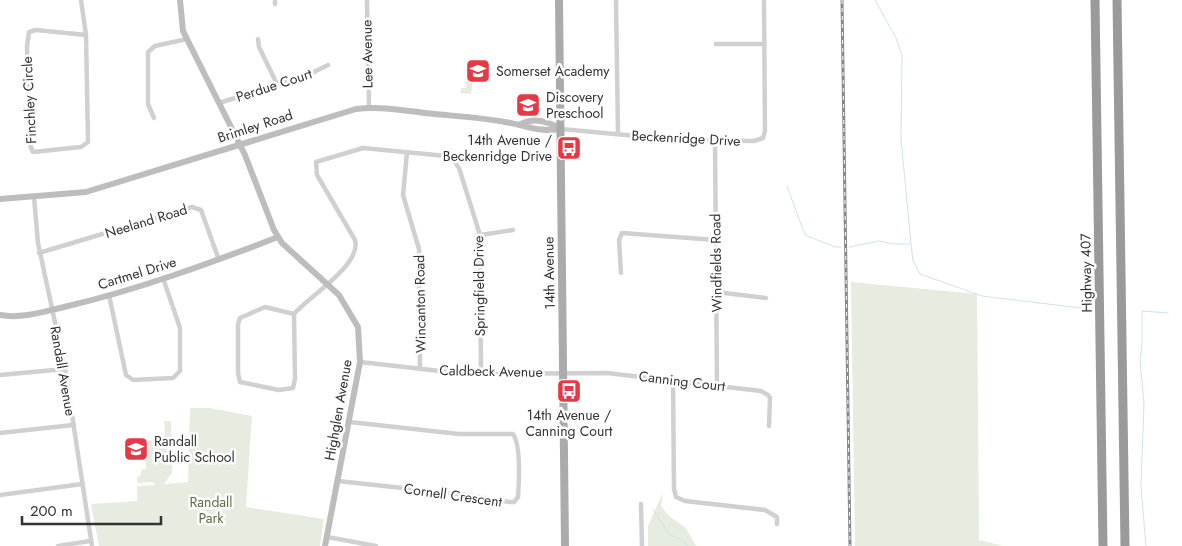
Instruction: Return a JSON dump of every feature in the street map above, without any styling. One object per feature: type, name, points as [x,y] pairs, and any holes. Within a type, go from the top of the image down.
[{"type":"highway","name":"Highway 407","points":[[1095,0],[1103,546]]},
{"type":"highway","points":[[1117,0],[1124,546]]},
{"type":"main road","name":"14th Avenue","points":[[559,0],[565,546]]},
{"type":"street","name":"Finchley Circle","points":[[80,0],[86,35],[88,142],[81,147],[33,152],[30,145],[26,46],[29,32],[36,30],[86,35]]},
{"type":"street","name":"Highglen Avenue","points":[[180,0],[182,25],[187,39],[240,145],[278,237],[345,302],[354,318],[359,337],[360,362],[325,546]]},
{"type":"street","name":"Lee Avenue","points":[[367,0],[369,107]]},
{"type":"street","points":[[616,0],[618,134]]},
{"type":"street","name":"Beckenridge Drive","points":[[561,129],[715,141],[754,141],[765,135],[764,0]]},
{"type":"street","points":[[154,118],[148,104],[148,52],[155,46],[187,39]]},
{"type":"street","points":[[258,39],[259,47],[277,84]]},
{"type":"street","points":[[716,44],[764,44]]},
{"type":"street","name":"Perdue Court","points":[[219,103],[308,75],[328,65]]},
{"type":"street","name":"Brimley Road","points":[[0,199],[86,192],[305,123],[369,107],[521,124],[528,129],[550,131],[561,129]]},
{"type":"street","name":"Windfields Road","points":[[715,141],[717,386]]},
{"type":"street","name":"Springfield Drive","points":[[327,284],[352,259],[356,243],[316,175],[316,162],[363,148],[446,156],[457,163],[480,236],[480,372]]},
{"type":"street","name":"Wincanton Road","points":[[407,152],[402,195],[419,249],[420,369]]},
{"type":"street","name":"Randall Avenue","points":[[34,197],[40,253],[65,369],[91,543]]},
{"type":"street","name":"Neeland Road","points":[[40,253],[192,206],[201,210],[219,260]]},
{"type":"street","points":[[480,236],[513,230]]},
{"type":"street","points":[[621,273],[619,240],[622,232],[716,240]]},
{"type":"street","name":"Cartmel Drive","points":[[0,315],[26,315],[109,295],[219,260],[278,237]]},
{"type":"street","points":[[109,295],[126,375],[133,380],[173,378],[180,371],[180,328],[162,278]]},
{"type":"street","points":[[294,314],[265,307],[240,318],[238,324],[238,373],[240,382],[279,390],[292,388],[295,378],[294,314],[327,284]]},
{"type":"street","points":[[716,292],[766,298]]},
{"type":"street","name":"Caldbeck Avenue","points":[[360,362],[467,374],[480,372],[563,372]]},
{"type":"street","points":[[0,375],[65,369]]},
{"type":"street","name":"Canning Court","points":[[563,372],[607,373],[766,392],[770,398],[769,426]]},
{"type":"street","points":[[673,380],[674,482],[676,497],[689,501],[765,510],[776,517],[777,524]]},
{"type":"street","name":"Cornell Crescent","points":[[338,481],[467,495],[509,502],[514,502],[518,496],[518,447],[514,434],[459,434],[350,422]]},
{"type":"street","points":[[0,433],[73,425]]},
{"type":"street","points":[[0,495],[82,484]]},
{"type":"street","points":[[641,504],[642,546]]},
{"type":"street","points":[[327,537],[376,546]]},
{"type":"street","points":[[58,546],[91,543]]},
{"type":"green space","points":[[473,63],[481,64],[481,81],[473,81],[471,94],[460,93],[461,88],[466,88],[467,65],[472,65]]},
{"type":"green space","points":[[851,282],[977,294],[979,540],[1004,546],[855,546]]},
{"type":"green space","name":"Randall Park","points":[[190,408],[210,408],[252,416],[246,507],[324,519],[320,546],[99,546],[91,504],[137,501],[137,486],[155,485],[153,482],[137,483],[137,477],[140,476],[142,469],[146,469],[145,441],[163,439],[165,435],[164,421],[171,421],[172,473],[164,484],[188,482]]},
{"type":"green space","points":[[663,492],[661,506],[669,516],[686,528],[696,546],[648,546],[648,526]]},
{"type":"waterway","points":[[875,0],[896,38],[902,55],[901,139],[913,261],[920,274],[982,296],[1081,308]]},
{"type":"waterway","points":[[787,186],[805,235],[835,247],[841,247]]},
{"type":"waterway","points":[[849,247],[879,241],[893,244],[910,244]]},
{"type":"waterway","points":[[1146,546],[1141,487],[1144,403],[1140,360],[1142,311],[1168,313]]},
{"type":"waterway","points":[[653,510],[670,535],[683,540],[687,546]]},
{"type":"railway","points":[[842,0],[850,546]]},
{"type":"place","name":"Somerset Academy","points":[[478,71]]},
{"type":"place","name":"Discovery Preschool","points":[[528,105]]},
{"type":"place","name":"14th Avenue / Beckenridge Drive","points":[[569,148]]},
{"type":"place","name":"14th Avenue / Canning Court","points":[[569,391]]},
{"type":"place","name":"Randall Public School","points":[[136,449]]}]
